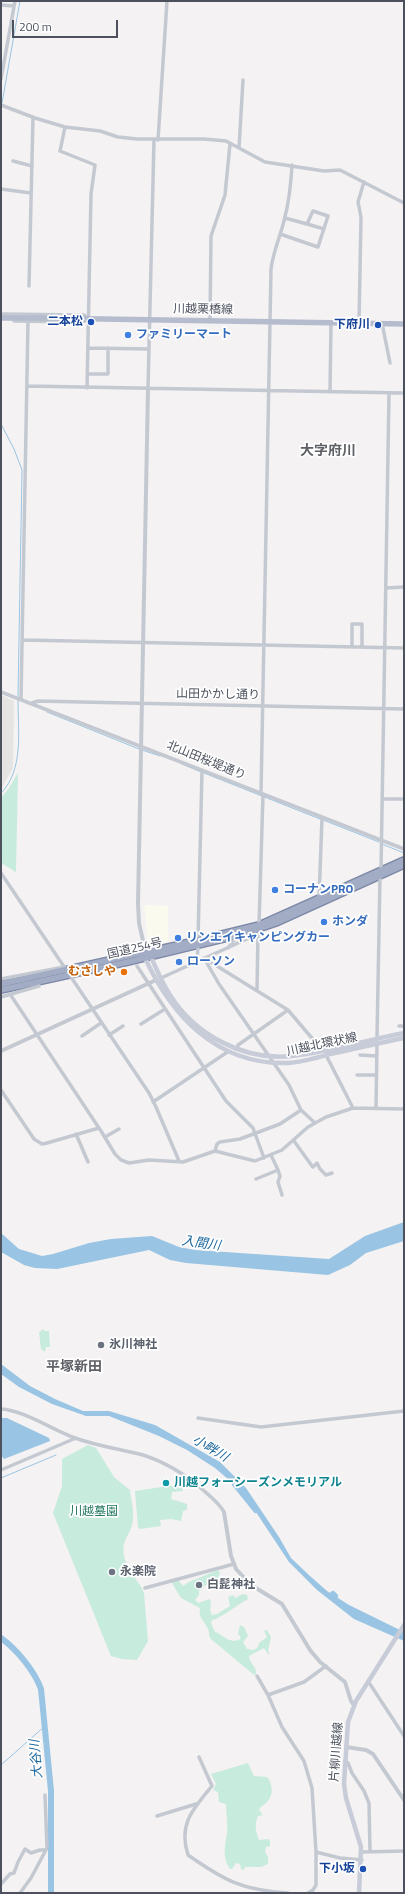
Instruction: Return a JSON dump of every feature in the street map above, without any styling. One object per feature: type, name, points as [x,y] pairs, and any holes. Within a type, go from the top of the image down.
[{"type":"highway","name":"国道254号","points":[[198,943],[244,934],[276,923],[404,860]]},
{"type":"highway","name":"国道254号","points":[[1,984],[66,970],[147,956],[259,925],[380,873],[404,865]]},
{"type":"highway","name":"国道254号","points":[[1,990],[38,982],[66,970]]},
{"type":"main road","name":"川越栗橋線","points":[[1,316],[88,319],[404,324]]},
{"type":"main road","name":"川越北環状線","points":[[147,956],[158,979],[178,1013],[210,1040],[229,1051],[251,1059],[272,1062],[300,1061],[404,1033]]},
{"type":"main road","name":"川越北環状線","points":[[158,979],[176,1004],[192,1020],[216,1039],[237,1049],[258,1056],[292,1056],[377,1041],[404,1038]]},
{"type":"main road","name":"片柳川越線","points":[[359,1893],[362,1852],[345,1793],[344,1761],[348,1722],[354,1704],[404,1625]]},
{"type":"street","points":[[1,79],[15,1]]},
{"type":"street","points":[[147,956],[142,943],[138,904],[149,319],[156,140],[166,1]]},
{"type":"street","points":[[1,5],[14,6]]},
{"type":"street","points":[[239,148],[243,80]]},
{"type":"street","points":[[1,105],[66,127],[100,131],[137,140],[204,139],[226,141],[265,162],[324,171],[340,170],[404,202]]},
{"type":"street","points":[[29,286],[33,117]]},
{"type":"street","points":[[66,127],[60,151],[95,165],[91,194],[87,388]]},
{"type":"street","points":[[210,321],[211,236],[225,195],[230,144]]},
{"type":"street","points":[[13,161],[32,166]]},
{"type":"street","points":[[259,925],[262,706],[272,256],[285,218],[290,196],[292,165]]},
{"type":"street","points":[[359,323],[361,217],[358,202],[364,182]]},
{"type":"street","points":[[1,189],[31,193]]},
{"type":"street","points":[[280,234],[318,247],[328,216],[312,211],[307,224]]},
{"type":"street","points":[[285,218],[324,229]]},
{"type":"street","points":[[1,316],[84,315],[88,319]]},
{"type":"street","points":[[1,316],[7,320],[28,321],[83,322],[88,319]]},
{"type":"street","points":[[21,699],[28,386],[28,321]]},
{"type":"street","points":[[330,392],[331,323]]},
{"type":"street","points":[[382,323],[390,363]]},
{"type":"street","points":[[88,348],[149,349]]},
{"type":"street","points":[[88,374],[108,374],[108,348]]},
{"type":"street","points":[[28,386],[404,393]]},
{"type":"street","points":[[376,1108],[389,393]]},
{"type":"street","points":[[386,588],[404,588]]},
{"type":"street","points":[[352,646],[352,624],[362,624],[362,647]]},
{"type":"street","points":[[23,640],[404,648]]},
{"type":"street","name":"北山田桜堤通り","points":[[1,692],[404,849]]},
{"type":"street","name":"山田かかし通り","points":[[32,703],[38,701],[404,709]]},
{"type":"street","points":[[197,962],[202,770]]},
{"type":"street","points":[[382,799],[404,799]]},
{"type":"street","points":[[320,899],[322,818]]},
{"type":"street","points":[[1,873],[2,878],[66,970],[153,1102],[179,1161]]},
{"type":"street","points":[[228,949],[233,941],[244,934]]},
{"type":"street","points":[[1,1051],[204,958],[228,949],[258,934],[257,990]]},
{"type":"street","points":[[204,958],[288,1010],[322,1050]]},
{"type":"street","points":[[204,958],[272,1062],[289,1085],[301,1110],[314,1122]]},
{"type":"street","points":[[137,966],[147,984],[226,1101],[256,1133],[264,1158]]},
{"type":"street","points":[[1,979],[66,970]]},
{"type":"street","points":[[1,997],[39,986],[38,982]]},
{"type":"street","points":[[10,994],[115,1154],[121,1160],[129,1163],[149,1160],[189,1160],[215,1150],[252,1161],[271,1155],[294,1141],[314,1122],[326,1117],[353,1108],[404,1109]]},
{"type":"street","points":[[141,1024],[165,1009]]},
{"type":"street","points":[[237,1049],[238,1045],[288,1010]]},
{"type":"street","points":[[82,1036],[101,1023]]},
{"type":"street","points":[[109,1035],[123,1026]]},
{"type":"street","points":[[399,1026],[404,1026]]},
{"type":"street","points":[[153,1102],[229,1051]]},
{"type":"street","points":[[326,1055],[330,1060],[341,1088],[353,1108]]},
{"type":"street","points":[[360,1056],[376,1056]]},
{"type":"street","points":[[358,1075],[376,1075]]},
{"type":"street","points":[[1,1090],[37,1142],[42,1144],[99,1128]]},
{"type":"street","points":[[215,1150],[217,1144],[220,1142],[240,1139],[286,1122],[301,1110]]},
{"type":"street","points":[[105,1137],[119,1129]]},
{"type":"street","points":[[76,1134],[88,1162]]},
{"type":"street","points":[[294,1141],[313,1167],[317,1163],[325,1174],[332,1173]]},
{"type":"street","points":[[271,1155],[280,1176],[278,1182],[282,1195]]},
{"type":"street","points":[[256,1179],[278,1170]]},
{"type":"street","points":[[1,1410],[13,1410],[76,1438],[156,1460],[197,1484],[220,1505],[224,1512],[230,1550],[234,1564],[246,1581],[282,1604],[310,1650],[345,1682],[351,1701],[354,1704]]},
{"type":"street","points":[[198,1418],[261,1427],[404,1411]]},
{"type":"street","points":[[1,1470],[76,1438]]},
{"type":"street","points":[[145,1588],[234,1564]]},
{"type":"street","points":[[268,1695],[304,1682],[326,1666]]},
{"type":"street","points":[[256,1676],[268,1695],[280,1724],[300,1753],[308,1772],[313,1792],[312,1810],[316,1852],[315,1888],[308,1893]]},
{"type":"street","points":[[368,1681],[404,1736]]},
{"type":"street","points":[[346,1746],[366,1750],[373,1754],[404,1800]]},
{"type":"street","points":[[199,1757],[212,1786],[190,1815],[185,1829],[188,1855],[206,1869],[235,1884],[248,1888],[288,1893]]},
{"type":"street","points":[[344,1761],[348,1763],[368,1800],[370,1851]]},
{"type":"street","points":[[20,1893],[32,1878],[46,1850],[45,1795]]},
{"type":"street","points":[[157,1816],[197,1804]]},
{"type":"street","points":[[1,1884],[10,1874],[14,1873],[25,1849],[30,1853],[46,1850]]},
{"type":"street","points":[[362,1852],[404,1851]]},
{"type":"street","points":[[316,1852],[340,1858],[362,1860]]},
{"type":"shaded area","points":[[1,695],[14,701],[13,768],[1,789]]},
{"type":"shaded area","points":[[144,905],[168,906],[168,942],[157,944],[148,941]]},
{"type":"green space","points":[[18,773],[16,872],[1,863],[1,798]]},
{"type":"green space","points":[[44,1329],[44,1331],[49,1331],[50,1347],[46,1347],[45,1352],[41,1349],[39,1332]]},
{"type":"green space","name":"川越墓園","points":[[88,1445],[96,1448],[114,1477],[130,1490],[133,1519],[124,1543],[124,1555],[128,1567],[144,1593],[148,1641],[137,1660],[122,1659],[111,1656],[53,1513],[62,1486],[62,1459]]},
{"type":"green space","points":[[182,1484],[183,1491],[172,1492],[171,1499],[187,1504],[187,1510],[183,1511],[181,1521],[171,1519],[160,1520],[161,1526],[140,1529],[138,1527],[135,1491]]},
{"type":"green space","points":[[218,1570],[220,1573],[217,1581],[206,1585],[199,1591],[199,1595],[195,1600],[199,1603],[209,1599],[211,1601],[210,1610],[212,1615],[217,1614],[230,1606],[228,1597],[233,1595],[235,1598],[243,1594],[247,1595],[248,1599],[212,1620],[211,1623],[215,1632],[233,1641],[239,1640],[241,1637],[238,1634],[240,1625],[244,1627],[248,1636],[243,1642],[247,1649],[254,1650],[258,1647],[259,1643],[267,1637],[264,1631],[267,1630],[271,1637],[268,1651],[270,1654],[268,1654],[264,1648],[249,1656],[250,1661],[256,1671],[256,1674],[254,1675],[211,1639],[208,1629],[201,1616],[200,1608],[181,1598],[172,1583],[173,1579],[176,1577],[183,1586]]},
{"type":"green space","points":[[248,1763],[254,1776],[267,1777],[272,1790],[269,1800],[261,1806],[259,1810],[263,1815],[258,1816],[256,1825],[259,1840],[268,1839],[270,1841],[270,1846],[266,1847],[265,1852],[268,1857],[268,1864],[261,1867],[245,1867],[244,1870],[241,1869],[240,1864],[236,1863],[232,1869],[230,1869],[227,1865],[225,1856],[227,1830],[226,1804],[219,1802],[218,1792],[213,1790],[216,1784],[211,1774]]},
{"type":"water","points":[[404,1222],[404,1241],[366,1253],[350,1265],[328,1275],[186,1263],[170,1260],[149,1250],[57,1269],[35,1268],[24,1265],[1,1252],[1,1233],[19,1249],[42,1256],[89,1243],[111,1239],[152,1236],[179,1247],[195,1250],[329,1259],[365,1236]]},
{"type":"water","points":[[1,1364],[30,1386],[55,1399],[83,1411],[109,1411],[155,1425],[220,1462],[246,1488],[279,1537],[291,1558],[327,1591],[349,1605],[404,1632],[404,1641],[354,1619],[317,1590],[289,1562],[242,1491],[215,1468],[187,1450],[159,1436],[109,1416],[86,1416],[52,1404],[19,1387],[1,1374]]},
{"type":"water","points":[[1,1418],[7,1418],[49,1438],[50,1441],[4,1459],[1,1455]]},
{"type":"waterway","points":[[2,103],[20,1]]},
{"type":"waterway","points":[[1,424],[14,449],[22,470],[18,697]]},
{"type":"waterway","points":[[1,793],[8,784],[16,762],[19,737],[18,700]]},
{"type":"waterway","points":[[47,712],[139,749]]},
{"type":"waterway","points":[[142,750],[160,756]]},
{"type":"waterway","points":[[182,764],[201,772]]},
{"type":"waterway","points":[[204,773],[320,819]]},
{"type":"waterway","points":[[323,820],[379,842]]},
{"type":"waterway","points":[[382,844],[404,853]]},
{"type":"waterway","points":[[1,1478],[56,1455]]},
{"type":"waterway","name":"小畔川","points":[[235,1484],[256,1510]]},
{"type":"waterway","name":"大谷川","points":[[1,1638],[13,1648],[24,1661],[34,1675],[41,1689],[51,1791],[51,1893]]},
{"type":"waterway","points":[[1,1765],[45,1726]]},
{"type":"place","name":"二本松","points":[[91,322]]},
{"type":"place","name":"下府川","points":[[378,325]]},
{"type":"place","name":"ファミリーマート","points":[[128,335]]},
{"type":"place","name":"コーナンPRO","points":[[275,890]]},
{"type":"place","name":"ホンダ","points":[[324,922]]},
{"type":"place","name":"リンエイキャンピングカー","points":[[178,938]]},
{"type":"place","name":"ローソン","points":[[179,962]]},
{"type":"place","name":"むさしや","points":[[124,972]]},
{"type":"place","name":"氷川神社","points":[[101,1345]]},
{"type":"place","name":"川越フォーシーズンメモリアル","points":[[166,1483]]},
{"type":"place","name":"永楽院","points":[[112,1572]]},
{"type":"place","name":"白髭神社","points":[[199,1585]]},
{"type":"place","name":"下小坂","points":[[363,1869]]},
{"type":"district","name":"大字府川","points":[[328,452]]},
{"type":"district","name":"平塚新田","points":[[74,1368]]},
{"type":"water label","name":"入間川","points":[[201,1244]]}]
